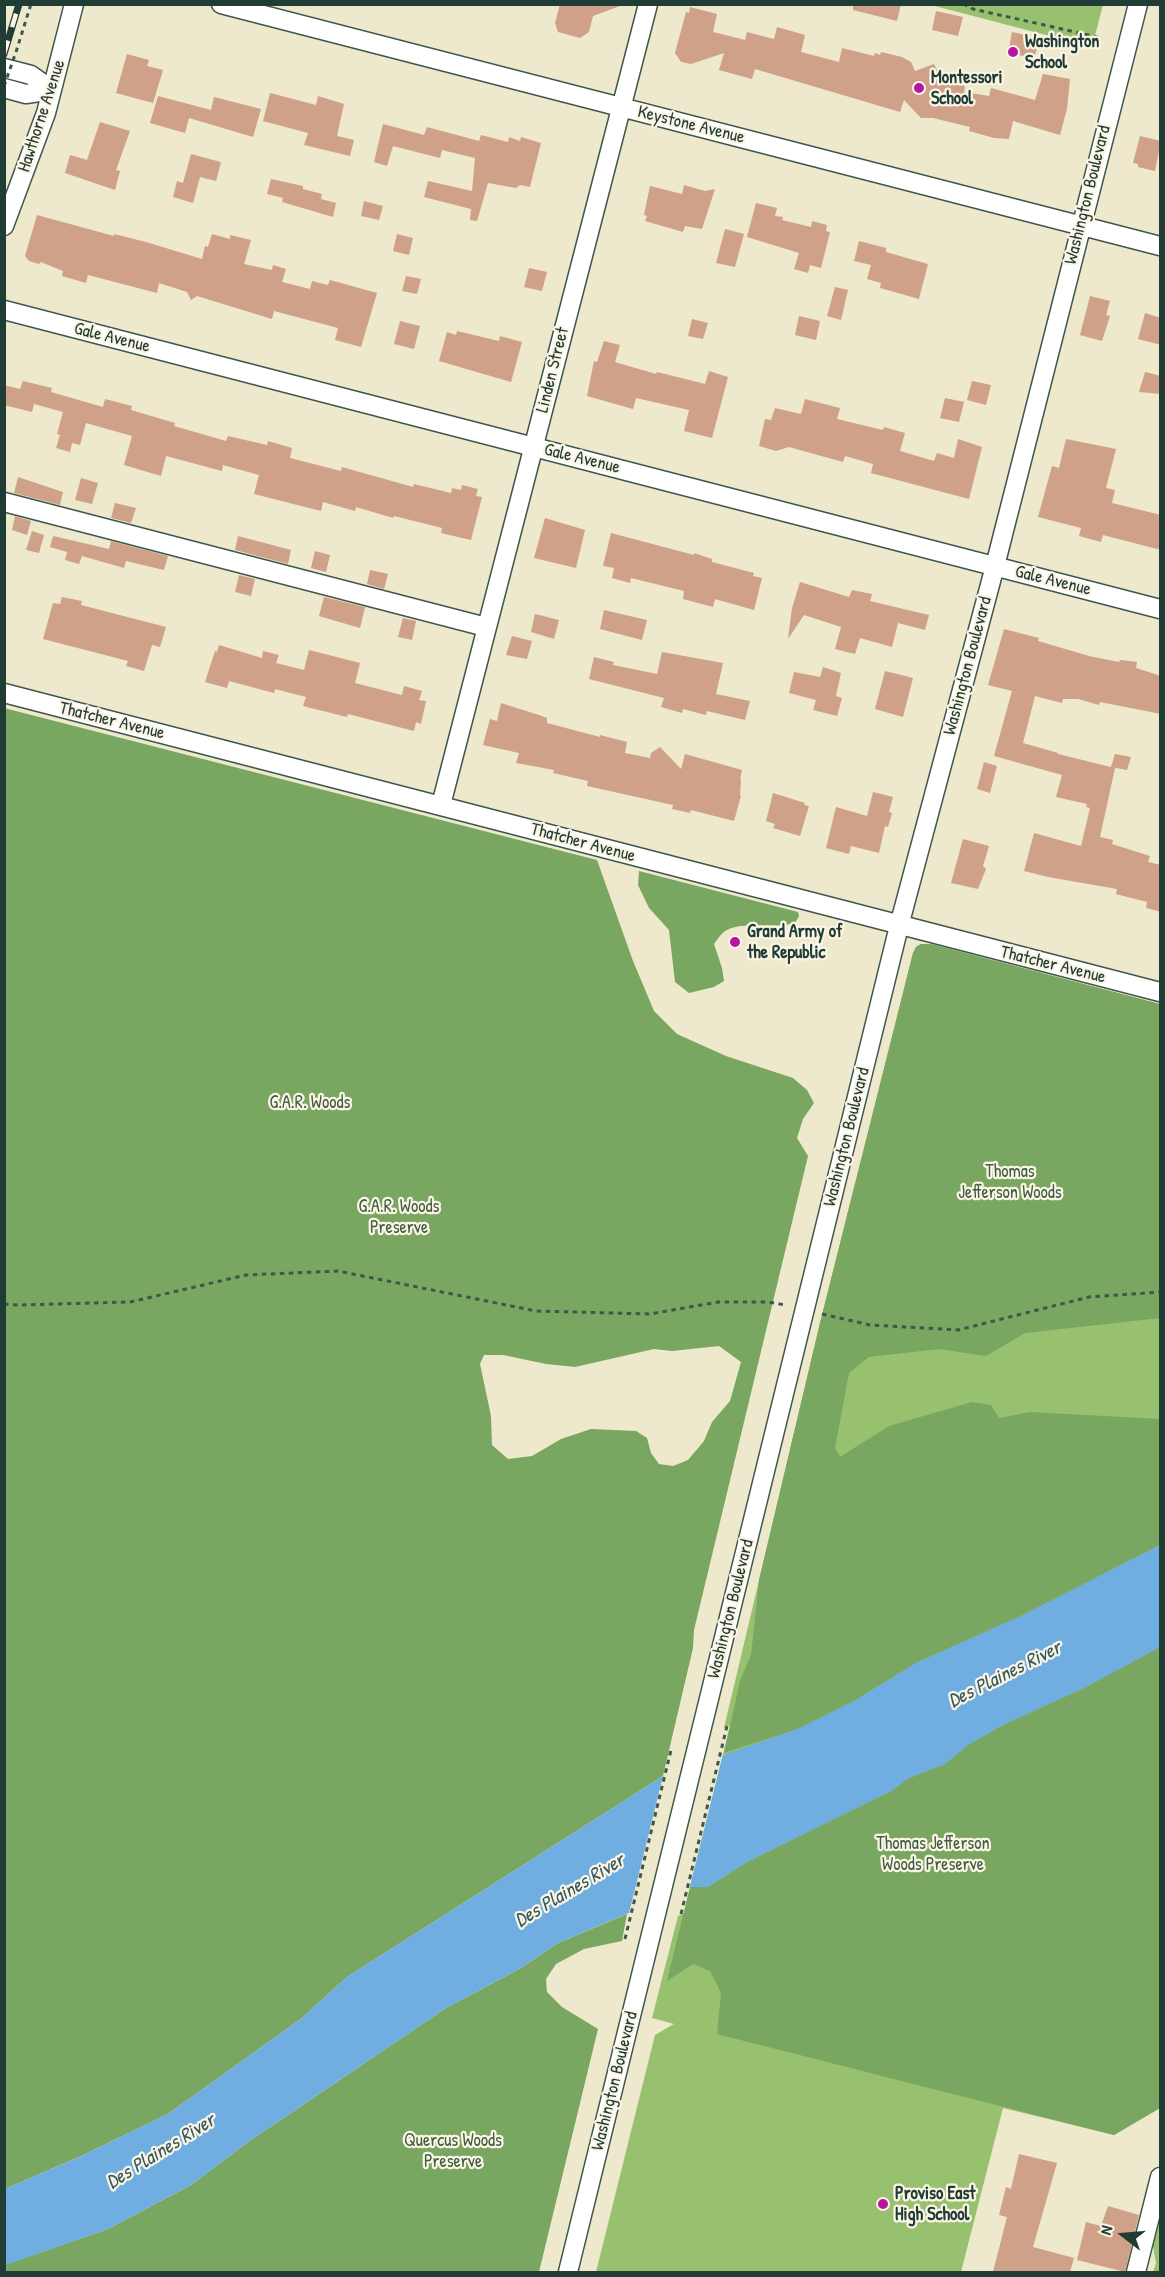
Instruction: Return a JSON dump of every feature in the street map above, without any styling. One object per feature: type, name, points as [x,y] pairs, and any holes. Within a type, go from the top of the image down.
[{"type":"street","name":"Hawthorne Avenue","points":[[4,226],[52,90],[74,4]]},
{"type":"street","name":"Keystone Avenue","points":[[220,4],[1161,246]]},
{"type":"street","name":"Linden Street","points":[[441,806],[648,4]]},
{"type":"street","name":"Washington Boulevard","points":[[568,2272],[899,926],[1138,4]]},
{"type":"street","points":[[4,68],[31,75],[52,90]]},
{"type":"street","points":[[4,87],[26,94],[52,90]]},
{"type":"street","name":"Gale Avenue","points":[[4,310],[1161,609]]},
{"type":"street","points":[[4,502],[486,627]]},
{"type":"street","name":"Thatcher Avenue","points":[[4,693],[1161,992]]},
{"type":"street","points":[[1136,2272],[1161,2177]]},
{"type":"path","points":[[4,87],[31,4]]},
{"type":"path","points":[[963,4],[973,9],[1102,38]]},
{"type":"path","points":[[4,1304],[130,1302],[246,1275],[338,1271],[536,1311],[650,1314],[718,1302],[768,1302],[785,1305]]},
{"type":"path","points":[[822,1314],[870,1324],[958,1330],[1089,1297],[1161,1292]]},
{"type":"path","points":[[681,1914],[727,1726]]},
{"type":"path","points":[[625,1939],[671,1750]]},
{"type":"green space","points":[[931,5],[1103,5],[1092,47]]},
{"type":"green space","name":"G.A.R. Woods","points":[[4,708],[597,860],[633,961],[654,1011],[677,1034],[726,1056],[793,1078],[807,1090],[814,1103],[803,1119],[797,1138],[808,1156],[694,1630],[693,1648],[663,1776],[347,1977],[302,2018],[168,2114],[79,2157],[5,2189]],"holes":[[[719,1346],[741,1362],[730,1401],[712,1422],[704,1441],[688,1460],[673,1466],[659,1464],[651,1453],[647,1438],[636,1431],[591,1429],[561,1439],[532,1456],[508,1459],[492,1445],[491,1416],[480,1364],[484,1355],[503,1355],[546,1364],[575,1367],[654,1349],[672,1351]]]},
{"type":"green space","points":[[639,871],[798,912],[799,916],[795,923],[787,925],[742,926],[725,931],[714,944],[724,981],[714,987],[689,993],[675,982],[669,930],[649,908],[638,885]]},
{"type":"green space","name":"Thomas Jefferson Woods Preserve","points":[[921,944],[931,944],[1160,1004],[1160,2108],[1114,2135],[1003,2108],[961,2272],[596,2272],[655,2035],[674,2024],[652,2018],[678,1916],[684,1913],[730,1725],[724,1728],[820,1323],[913,953]]},
{"type":"green space","name":"Thomas Jefferson Woods","points":[[921,944],[931,944],[1160,1004],[1160,1318],[1025,1333],[986,1356],[939,1349],[869,1357],[849,1373],[835,1448],[840,1457],[889,1426],[972,1402],[991,1405],[999,1418],[1030,1412],[1160,1419],[1160,1545],[1025,1614],[916,1663],[854,1701],[798,1729],[724,1753],[740,1681],[751,1655],[759,1580],[820,1323],[913,953]]},
{"type":"green space","points":[[1160,1647],[1160,2108],[1114,2135],[717,2034],[721,1993],[710,1971],[693,1964],[667,1981],[690,1887],[708,1887],[747,1862],[893,1790],[907,1779],[945,1764],[968,1745],[1003,1725],[1086,1687]]},
{"type":"green space","name":"Quercus Woods Preserve","points":[[627,1914],[622,1941],[584,1949],[556,1964],[546,1979],[547,1992],[562,2007],[598,2029],[539,2272],[5,2272],[4,2265],[108,2229],[191,2185],[248,2142],[446,2008],[521,1968],[558,1943]]},
{"type":"green space","points":[[1160,2190],[1160,2272],[1153,2272],[1156,2263],[1152,2240]]},
{"type":"water","name":"Des Plaines River","points":[[1160,1545],[1160,1647],[1086,1687],[1003,1725],[968,1745],[945,1764],[907,1779],[893,1790],[747,1862],[708,1887],[690,1887],[558,1943],[521,1968],[446,2008],[248,2142],[191,2185],[108,2229],[5,2265],[5,2189],[79,2157],[168,2114],[302,2018],[347,1977],[663,1776],[798,1729],[854,1701],[916,1663],[1025,1614]]},
{"type":"pier","points":[[724,1750],[689,1890],[628,1917],[663,1776]]},
{"type":"building","points":[[560,4],[619,4],[620,6],[593,16],[589,32],[580,38],[558,32],[555,23]]},
{"type":"building","points":[[853,4],[901,4],[897,21],[853,10]]},
{"type":"building","points":[[690,7],[717,14],[713,32],[745,40],[747,32],[774,39],[777,27],[805,35],[801,52],[839,62],[842,48],[874,56],[875,53],[880,55],[881,52],[902,57],[911,62],[915,71],[934,64],[939,74],[956,78],[955,83],[965,86],[964,92],[989,96],[991,88],[1035,100],[1043,74],[1070,79],[1067,109],[1060,135],[1013,121],[1009,139],[994,138],[969,131],[970,127],[933,118],[921,118],[904,100],[900,112],[755,69],[752,79],[719,70],[724,53],[691,64],[681,62],[675,53],[686,12],[689,13]]},
{"type":"building","points":[[936,11],[963,17],[958,36],[932,30]]},
{"type":"building","points":[[1012,32],[1040,38],[1034,58],[1008,53]]},
{"type":"building","points":[[127,54],[149,60],[147,66],[163,70],[153,103],[116,93]]},
{"type":"building","points":[[270,93],[316,105],[318,96],[344,104],[337,136],[354,140],[350,156],[304,145],[308,133],[263,121]]},
{"type":"building","points":[[158,96],[211,110],[214,97],[261,109],[253,137],[189,118],[185,133],[150,123]]},
{"type":"building","points":[[100,122],[130,131],[116,170],[120,171],[115,190],[65,173],[70,155],[87,160]]},
{"type":"building","points":[[383,124],[424,135],[427,127],[479,141],[481,135],[508,142],[509,137],[520,141],[521,137],[541,143],[530,187],[520,185],[516,188],[488,183],[477,221],[470,220],[471,209],[424,197],[428,181],[472,191],[475,158],[442,150],[440,158],[393,146],[387,166],[374,162]]},
{"type":"building","points":[[1140,136],[1161,141],[1155,171],[1138,167],[1138,164],[1133,163]]},
{"type":"building","points":[[191,154],[221,162],[216,181],[200,177],[193,203],[173,197],[177,181],[183,183]]},
{"type":"building","points":[[271,179],[303,186],[303,189],[322,194],[321,199],[336,203],[333,217],[282,202],[283,198],[267,194]]},
{"type":"building","points":[[684,185],[705,191],[715,189],[702,229],[685,226],[683,232],[645,221],[647,216],[644,215],[650,186],[682,194]]},
{"type":"building","points":[[364,201],[383,206],[379,220],[361,216]]},
{"type":"building","points":[[756,203],[777,208],[775,216],[783,217],[782,220],[811,227],[812,221],[827,225],[826,231],[830,232],[821,268],[810,265],[808,273],[794,269],[799,253],[747,237]]},
{"type":"building","points":[[37,215],[114,236],[114,234],[146,242],[202,259],[205,246],[208,247],[212,234],[230,239],[230,235],[251,240],[244,264],[272,270],[273,265],[286,269],[282,282],[310,289],[312,281],[328,285],[330,280],[377,293],[361,347],[335,340],[338,328],[274,311],[272,319],[197,296],[191,300],[187,292],[159,283],[157,293],[88,275],[86,283],[62,276],[63,271],[41,262],[39,264],[29,261],[25,256]]},
{"type":"building","points":[[725,229],[744,234],[735,267],[716,263]]},
{"type":"building","points":[[397,234],[413,238],[409,255],[393,251]]},
{"type":"building","points":[[859,241],[886,248],[886,252],[928,264],[919,299],[880,288],[881,283],[867,279],[871,265],[854,261]]},
{"type":"building","points":[[529,268],[547,272],[542,291],[524,287]]},
{"type":"building","points":[[406,276],[421,279],[417,294],[402,291]]},
{"type":"building","points":[[835,287],[848,290],[841,320],[827,316]]},
{"type":"building","points":[[1090,296],[1110,301],[1106,315],[1110,316],[1102,341],[1080,335]]},
{"type":"building","points":[[1145,313],[1161,318],[1161,345],[1138,339]]},
{"type":"building","points":[[799,316],[820,321],[816,340],[795,335]]},
{"type":"building","points":[[692,319],[708,323],[703,339],[688,336]]},
{"type":"building","points":[[400,321],[420,326],[414,349],[394,344]]},
{"type":"building","points":[[457,331],[499,341],[500,336],[522,342],[511,382],[439,361],[447,332],[456,335]]},
{"type":"building","points":[[604,341],[620,345],[615,362],[656,374],[657,372],[705,384],[709,371],[728,377],[712,438],[684,431],[689,410],[636,398],[633,409],[587,396],[594,361],[597,362]]},
{"type":"building","points":[[1145,372],[1161,376],[1161,394],[1139,392]]},
{"type":"building","points":[[23,381],[52,388],[51,392],[103,407],[105,399],[132,406],[131,410],[175,423],[174,426],[226,441],[228,436],[267,445],[268,441],[292,448],[290,458],[341,471],[342,467],[413,487],[414,484],[451,493],[452,488],[461,490],[462,485],[478,489],[476,496],[482,497],[471,540],[441,533],[442,528],[394,516],[393,518],[356,507],[355,511],[323,502],[321,511],[254,494],[259,475],[223,465],[222,471],[166,456],[161,476],[124,465],[132,436],[86,423],[80,445],[72,443],[70,452],[56,448],[63,412],[34,404],[32,412],[4,405],[4,385],[20,389]]},
{"type":"building","points":[[972,381],[991,385],[986,405],[967,400]]},
{"type":"building","points":[[945,398],[964,402],[959,422],[940,418]]},
{"type":"building","points":[[805,399],[840,408],[837,419],[905,433],[900,451],[934,461],[937,453],[954,458],[958,439],[982,447],[969,499],[871,473],[873,464],[845,456],[843,462],[789,447],[776,451],[759,446],[765,419],[771,420],[775,408],[801,414]]},
{"type":"building","points":[[1066,439],[1116,449],[1106,488],[1115,490],[1112,503],[1161,515],[1161,550],[1103,535],[1101,542],[1079,536],[1081,528],[1038,517],[1052,466],[1059,468]]},
{"type":"building","points":[[18,477],[63,492],[60,505],[14,493]]},
{"type":"building","points":[[81,478],[98,483],[92,504],[75,500]]},
{"type":"building","points":[[115,503],[136,508],[131,523],[111,518]]},
{"type":"building","points":[[15,516],[31,521],[27,535],[12,530]]},
{"type":"building","points":[[545,518],[585,530],[576,568],[534,558]]},
{"type":"building","points":[[32,531],[44,535],[39,553],[26,550]]},
{"type":"building","points":[[611,533],[694,555],[694,553],[712,559],[712,562],[754,573],[753,576],[762,578],[754,610],[715,599],[713,607],[683,599],[684,591],[631,578],[630,583],[612,578],[614,568],[603,566]]},
{"type":"building","points":[[53,536],[109,549],[111,541],[168,556],[164,570],[126,561],[124,568],[82,556],[79,564],[65,560],[67,552],[50,547]]},
{"type":"building","points":[[238,536],[291,550],[288,564],[235,550]]},
{"type":"building","points":[[315,551],[330,555],[326,572],[311,568]]},
{"type":"building","points":[[370,570],[388,574],[384,589],[367,584]]},
{"type":"building","points":[[239,575],[255,579],[251,596],[235,592]]},
{"type":"building","points":[[800,582],[849,597],[852,590],[872,594],[870,601],[929,615],[925,630],[898,623],[892,647],[860,638],[855,654],[835,649],[841,627],[804,615],[788,639],[792,608]]},
{"type":"building","points":[[62,597],[82,601],[81,605],[166,627],[160,647],[152,645],[144,671],[126,666],[128,661],[43,639],[53,603],[60,604]]},
{"type":"building","points":[[324,597],[365,607],[360,628],[319,616]]},
{"type":"building","points":[[604,610],[647,620],[642,640],[600,629]]},
{"type":"building","points":[[535,614],[559,620],[554,639],[531,632]]},
{"type":"building","points":[[403,618],[416,621],[412,640],[398,637]]},
{"type":"building","points":[[1004,629],[1039,638],[1038,641],[1089,656],[1119,662],[1120,660],[1137,662],[1136,668],[1161,676],[1161,714],[1100,702],[1099,705],[1078,699],[1063,699],[1062,703],[1035,696],[1023,743],[1115,768],[1100,837],[1113,840],[1112,844],[1150,856],[1148,862],[1161,865],[1161,912],[1146,908],[1147,902],[1116,894],[1117,889],[1024,871],[1034,833],[1081,846],[1090,808],[1086,807],[1087,804],[1056,797],[1062,775],[994,756],[1012,691],[988,685]]},
{"type":"building","points":[[512,636],[532,641],[527,659],[506,655]]},
{"type":"building","points":[[219,645],[262,658],[263,651],[279,655],[276,663],[304,670],[309,650],[360,663],[355,683],[402,695],[404,686],[422,691],[419,700],[426,701],[421,724],[416,722],[414,731],[348,714],[347,717],[303,706],[306,697],[275,689],[274,693],[229,681],[227,688],[205,682]]},
{"type":"building","points":[[662,652],[723,663],[716,694],[750,701],[745,720],[707,711],[706,715],[683,709],[682,713],[661,707],[664,698],[589,679],[594,657],[614,662],[613,665],[657,674]]},
{"type":"building","points":[[823,667],[841,673],[836,696],[842,698],[837,716],[813,710],[816,700],[789,693],[794,672],[820,677]]},
{"type":"building","points":[[885,671],[913,678],[903,717],[875,709]]},
{"type":"building","points":[[501,703],[547,718],[547,723],[627,742],[625,753],[650,758],[651,753],[660,747],[681,769],[685,754],[742,770],[741,796],[734,821],[691,810],[690,813],[672,809],[673,805],[587,786],[588,781],[553,773],[554,770],[516,763],[519,753],[483,745],[490,719],[497,721]]},
{"type":"building","points":[[1115,754],[1131,757],[1127,770],[1111,767]]},
{"type":"building","points":[[984,762],[997,766],[990,793],[977,789]]},
{"type":"building","points":[[873,792],[893,797],[889,812],[892,813],[888,827],[885,826],[879,853],[851,846],[849,854],[826,848],[836,807],[867,816]]},
{"type":"building","points":[[773,793],[809,806],[800,836],[773,828],[775,824],[766,821]]},
{"type":"building","points":[[963,839],[989,846],[983,866],[986,869],[978,889],[951,883]]},
{"type":"building","points":[[1019,2154],[1057,2163],[1033,2247],[1074,2258],[1070,2272],[993,2272],[1007,2217],[999,2215],[1006,2187],[1011,2189]]},
{"type":"building","points":[[1108,2206],[1139,2215],[1125,2272],[1077,2260],[1086,2222],[1101,2226]]},
{"type":"railway","points":[[4,54],[19,4]]},
{"type":"place","name":"Washington School","points":[[1013,52]]},
{"type":"place","name":"Montessori School","points":[[919,88]]},
{"type":"place","name":"Grand Army of the Republic","points":[[735,942]]},
{"type":"place","name":"Proviso East High School","points":[[883,2204]]},
{"type":"park label","name":"G.A.R. Woods Preserve","points":[[399,1217]]}]
